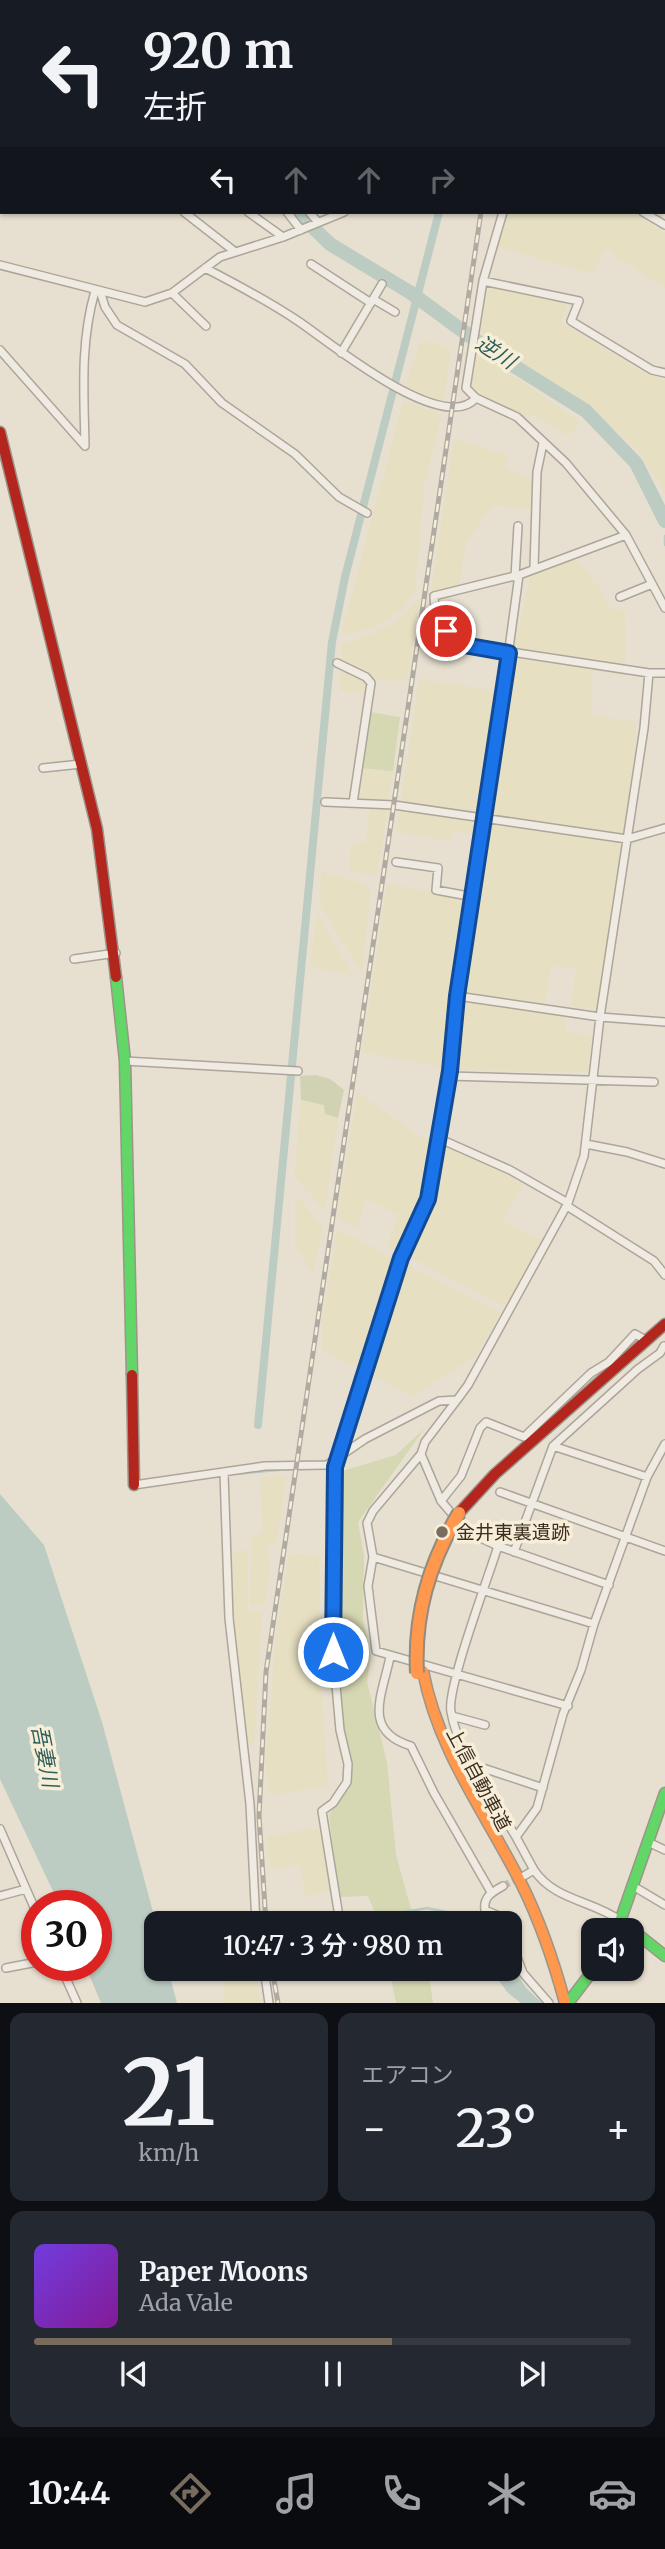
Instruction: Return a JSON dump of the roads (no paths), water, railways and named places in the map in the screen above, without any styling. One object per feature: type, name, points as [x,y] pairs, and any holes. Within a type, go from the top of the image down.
[{"type":"main road","points":[[1,437],[97,829],[116,953],[125,1061],[134,1485]]},
{"type":"main road","name":"上信自動車道","points":[[560,2000],[545,1938],[521,1883],[444,1745],[428,1703],[420,1672],[430,1585],[461,1515],[495,1474],[665,1324]]},
{"type":"main road","name":"上信自動車道","points":[[461,1515],[503,1475],[663,1342]]},
{"type":"main road","points":[[622,1918],[664,1800]]},
{"type":"main road","points":[[644,1942],[665,1956]]},
{"type":"main road","points":[[560,2000],[581,1981]]},
{"type":"street","points":[[187,214],[234,251]]},
{"type":"street","points":[[251,214],[283,237]]},
{"type":"street","points":[[289,214],[303,229]]},
{"type":"street","points":[[310,214],[316,222]]},
{"type":"street","points":[[0,265],[145,302],[172,293],[205,268],[234,251],[283,237],[337,214]]},
{"type":"street","points":[[502,214],[482,281],[466,388],[476,398],[517,417],[566,463],[626,535],[665,608]]},
{"type":"street","points":[[646,214],[665,225]]},
{"type":"street","points":[[311,264],[395,312]]},
{"type":"street","points":[[205,268],[300,321],[341,353],[390,385],[443,405],[467,405],[476,398]]},
{"type":"street","points":[[482,281],[579,301],[571,321],[652,370],[665,373]]},
{"type":"street","points":[[341,353],[382,284]]},
{"type":"street","points":[[0,350],[85,446],[82,356],[87,319],[98,292]]},
{"type":"street","points":[[98,292],[117,325],[185,364],[222,402],[295,454],[339,497],[364,512]]},
{"type":"street","points":[[172,293],[206,326]]},
{"type":"street","points":[[534,568],[537,472],[543,443]]},
{"type":"street","points":[[338,1911],[323,1811],[347,1782],[333,1652],[334,1482],[337,1460],[401,1258],[428,1199],[449,1076],[457,996],[509,653],[517,576],[518,526]]},
{"type":"street","points":[[626,535],[517,576],[434,596],[439,619],[453,641],[509,653],[649,674],[665,673]]},
{"type":"street","points":[[620,597],[652,584]]},
{"type":"street","points":[[337,663],[366,677],[371,683],[353,803]]},
{"type":"street","points":[[568,1706],[376,1651],[368,1586],[373,1557],[367,1538],[369,1517],[421,1454],[425,1441],[457,1401],[567,1205],[586,1144],[600,1017],[645,728],[649,674]]},
{"type":"street","points":[[43,768],[81,764]]},
{"type":"street","points":[[325,802],[394,805],[627,839],[665,828]]},
{"type":"street","points":[[396,862],[438,868],[436,890]]},
{"type":"street","points":[[427,888],[474,897]]},
{"type":"street","points":[[74,959],[116,953]]},
{"type":"street","points":[[457,996],[600,1017],[665,1022]]},
{"type":"street","points":[[125,1061],[298,1070]]},
{"type":"street","points":[[449,1076],[654,1082]]},
{"type":"street","points":[[438,1138],[510,1170],[654,1261],[665,1275]]},
{"type":"street","points":[[586,1144],[628,1152],[665,1164]]},
{"type":"street","points":[[441,1501],[461,1476],[480,1428],[486,1422],[524,1437],[592,1373],[609,1362],[635,1334],[644,1339]]},
{"type":"street","points":[[514,1552],[553,1446],[638,1369],[660,1353],[663,1342]]},
{"type":"street","points":[[134,1485],[265,1466],[320,1466],[337,1460],[365,1439],[439,1401],[457,1401]]},
{"type":"street","points":[[516,1837],[537,1808],[594,1624],[627,1539],[647,1477],[665,1444]]},
{"type":"street","points":[[553,1446],[647,1477]]},
{"type":"street","points":[[421,1454],[441,1501],[470,1533],[514,1552],[609,1585]]},
{"type":"street","points":[[224,1473],[229,1618],[250,1804],[255,1911]]},
{"type":"street","points":[[499,1492],[665,1551]]},
{"type":"street","points":[[498,1546],[450,1700],[452,1716],[474,1765],[534,1870],[548,1888],[602,1908],[611,1918]]},
{"type":"street","points":[[373,1557],[594,1624]]},
{"type":"street","points":[[390,1657],[379,1712],[382,1727],[390,1739],[411,1746],[434,1793],[491,1892]]},
{"type":"street","points":[[452,1716],[485,1725]]},
{"type":"street","points":[[474,1765],[543,1788]]},
{"type":"street","points":[[0,1829],[26,1889],[0,1896]]},
{"type":"street","points":[[648,1842],[665,1850]]},
{"type":"street","points":[[522,1877],[534,1870]]},
{"type":"street","points":[[487,1911],[485,1910],[486,1900],[491,1892],[503,1886]]},
{"type":"street","points":[[633,1886],[665,1905]]},
{"type":"street","points":[[6,1968],[21,1965]]},
{"type":"street","points":[[522,1970],[560,2000]]},
{"type":"street","points":[[67,1981],[77,2003]]},
{"type":"street","points":[[266,1981],[269,2003]]},
{"type":"water","name":"吾妻川","points":[[0,1494],[44,1545],[102,1722],[153,1911],[144,1911],[144,1981],[171,1981],[177,2003],[101,2003],[92,1981],[112,1981],[112,1890],[52,1890],[0,1779]]},
{"type":"water","points":[[499,1981],[522,1981],[542,2003],[521,2003],[508,1993]]},
{"type":"waterway","name":"逆川","points":[[299,214],[330,244],[411,293],[490,351],[586,411],[636,463],[665,521]]},
{"type":"waterway","points":[[258,1425],[332,642],[345,577],[438,214]]},
{"type":"waterway","points":[[665,536],[665,545]]},
{"type":"waterway","points":[[236,1474],[289,1469]]},
{"type":"waterway","points":[[410,1911],[427,1908],[441,1911]]},
{"type":"tunnel","points":[[503,1886],[521,1877]]},
{"type":"railway","points":[[265,1911],[259,1816],[266,1672],[481,214]]},
{"type":"railway","points":[[274,1981],[278,2003]]},
{"type":"place","name":"金井東裏遺跡","points":[[442,1532]]}]
